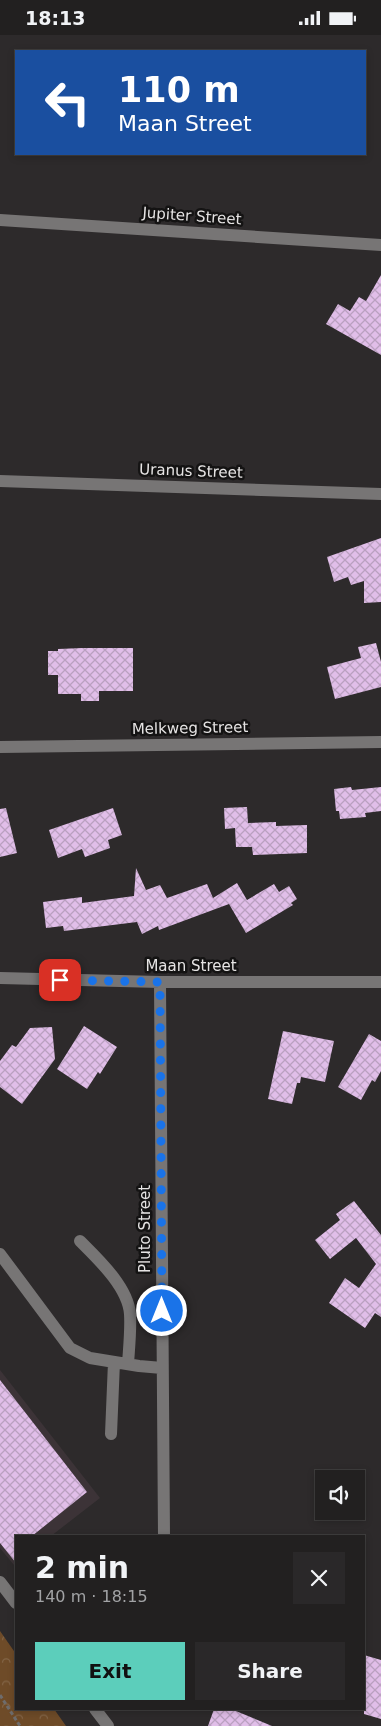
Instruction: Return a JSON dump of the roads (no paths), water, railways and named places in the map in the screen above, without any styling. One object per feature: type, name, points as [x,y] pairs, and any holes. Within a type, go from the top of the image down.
[{"type":"street","name":"Jupiter Street","points":[[0,219],[381,245]]},
{"type":"street","name":"Uranus Street","points":[[0,481],[381,494]]},
{"type":"street","name":"Melkweg Street","points":[[0,747],[381,742]]},
{"type":"street","name":"Maan Street","points":[[0,978],[160,982],[381,982]]},
{"type":"street","name":"Pluto Street","points":[[160,982],[164,1535]]},
{"type":"street","points":[[80,1241],[109,1270],[125,1297],[130,1312],[128,1365]]},
{"type":"street","points":[[0,1255],[70,1348],[90,1357],[128,1365],[162,1369]]},
{"type":"street","points":[[111,1434],[114,1362]]},
{"type":"street","points":[[0,1582],[15,1602]]},
{"type":"street","points":[[97,1710],[108,1726]]}]
